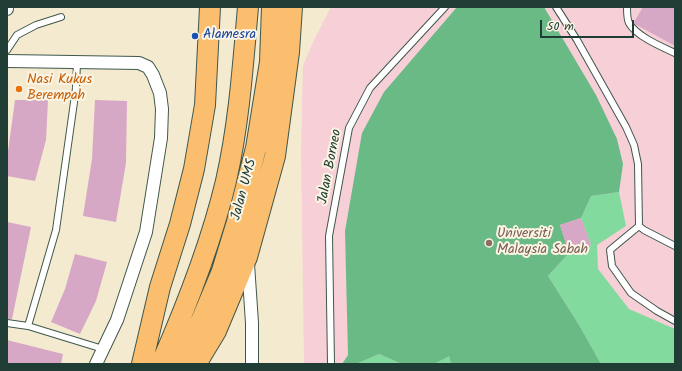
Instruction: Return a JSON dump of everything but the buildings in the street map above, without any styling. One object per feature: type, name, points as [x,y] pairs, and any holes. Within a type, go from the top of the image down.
[{"type":"highway","points":[[142,364],[160,287],[180,224],[194,169],[205,105],[210,7]]},
{"type":"highway","name":"Jalan UMS","points":[[161,364],[180,322],[208,246],[226,181],[239,108],[248,7]]},
{"type":"highway","name":"Jalan UMS","points":[[180,364],[222,271],[238,222],[256,148],[270,62],[272,7]]},
{"type":"highway","points":[[196,364],[216,331],[247,257],[275,156],[289,52],[292,7]]},
{"type":"street","points":[[7,61],[139,63],[148,67],[160,93],[162,109],[161,138],[146,232],[117,320],[96,364]]},
{"type":"street","points":[[247,257],[252,323],[252,364]]},
{"type":"lane","name":"Jalan Borneo","points":[[330,364],[330,236],[349,128],[370,88],[445,7]]},
{"type":"lane","points":[[556,7],[577,40],[626,127],[634,146],[638,164],[640,226],[644,230],[675,246]]},
{"type":"lane","points":[[627,7],[629,23],[637,32],[656,44],[675,53]]},
{"type":"lane","points":[[7,50],[17,34],[36,25],[61,17]]},
{"type":"lane","points":[[28,326],[56,230],[76,88],[78,62]]},
{"type":"lane","points":[[640,226],[610,250],[612,266],[631,292],[657,311],[675,321]]},
{"type":"lane","points":[[7,323],[28,326],[103,349]]},
{"type":"shaded area","name":"Universiti Malaysia Sabah","points":[[331,7],[675,7],[675,364],[304,364],[301,151],[303,66],[313,42]]},
{"type":"green space","points":[[457,7],[544,7],[596,95],[617,139],[623,164],[619,192],[591,196],[581,218],[560,225],[569,253],[548,276],[579,325],[601,364],[451,364],[449,356],[434,364],[402,364],[379,354],[356,364],[342,364],[348,355],[345,231],[362,133],[384,92]]},
{"type":"green space","points":[[619,192],[626,226],[597,245],[598,269],[629,309],[675,329],[675,364],[601,364],[579,325],[548,276],[569,253],[591,245],[581,218],[591,196]]},
{"type":"green space","points":[[379,354],[402,364],[356,364]]},
{"type":"green space","points":[[449,355],[451,364],[434,364]]},
{"type":"place","name":"Alamesra","points":[[195,36]]},
{"type":"place","name":"Nasi Kukus Berempah","points":[[19,89]]},
{"type":"place","name":"Universiti Malaysia Sabah","points":[[489,243]]}]
